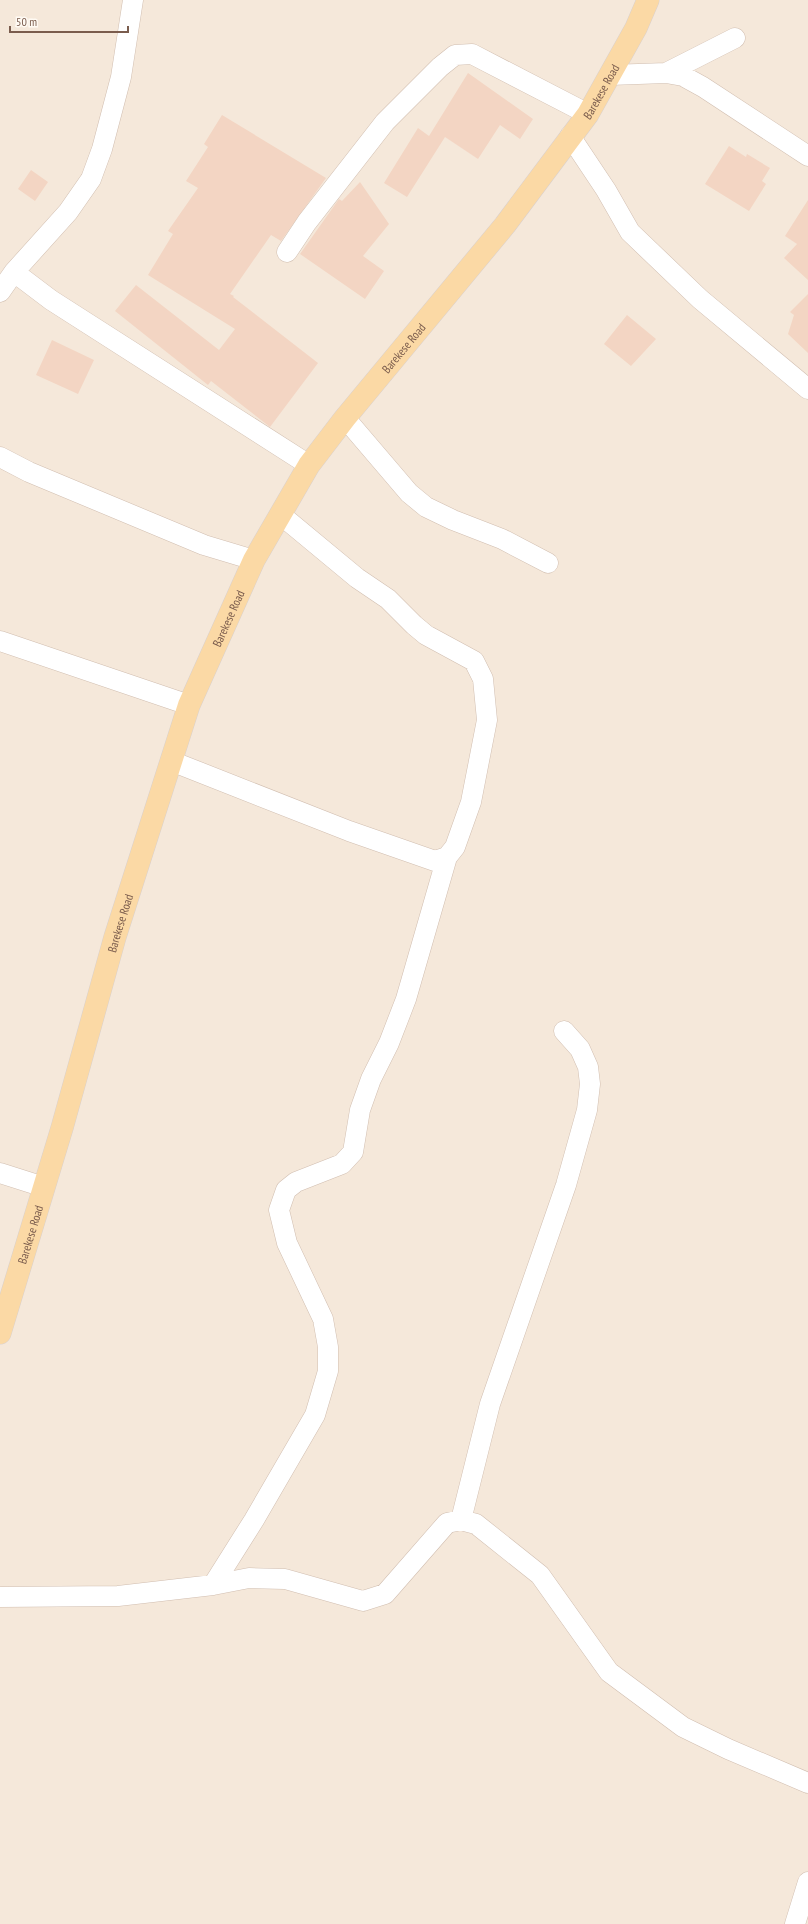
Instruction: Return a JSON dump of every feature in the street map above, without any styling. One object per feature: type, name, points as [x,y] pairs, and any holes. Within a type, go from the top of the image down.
[{"type":"main road","name":"Barekese Road","points":[[0,1333],[44,1187],[115,937],[189,705],[254,560],[281,516],[309,465],[345,418],[505,225],[570,136],[588,114],[636,28],[648,0]]},
{"type":"street","points":[[0,292],[14,272],[68,212],[91,179],[102,149],[121,77],[133,0]]},
{"type":"street","points":[[666,73],[735,38]]},
{"type":"street","points":[[287,252],[307,222],[385,122],[440,67],[455,55],[472,54],[588,114]]},
{"type":"street","points":[[610,75],[666,73],[683,76],[703,86],[808,156]]},
{"type":"street","points":[[570,136],[606,190],[630,232],[700,300],[808,389]]},
{"type":"street","points":[[14,272],[51,300],[309,465]]},
{"type":"street","points":[[345,418],[409,493],[426,507],[453,520],[502,539],[548,563]]},
{"type":"street","points":[[0,457],[29,472],[204,545],[254,560]]},
{"type":"street","points":[[213,1585],[254,1520],[315,1415],[328,1371],[328,1347],[323,1319],[287,1243],[279,1210],[286,1190],[296,1182],[342,1164],[353,1152],[360,1110],[371,1079],[389,1044],[406,999],[447,857],[455,847],[471,802],[487,720],[483,679],[474,661],[426,635],[388,599],[358,578],[281,516]]},
{"type":"street","points":[[0,641],[189,705]]},
{"type":"street","points":[[171,761],[349,831],[435,861],[447,857]]},
{"type":"street","points":[[461,1520],[490,1404],[566,1185],[587,1110],[590,1084],[588,1067],[580,1049],[564,1031]]},
{"type":"street","points":[[0,1173],[44,1187]]},
{"type":"street","points":[[0,1597],[118,1596],[213,1585],[249,1578],[285,1579],[363,1601],[385,1594],[447,1523],[461,1520],[476,1524],[540,1575],[609,1672],[683,1727],[728,1749],[808,1783]]},
{"type":"street","points":[[795,1924],[808,1882]]},
{"type":"shaded area","points":[[0,0],[808,0],[808,1924],[0,1924]]},
{"type":"building","points":[[468,73],[533,119],[520,139],[500,125],[478,159],[445,137],[407,197],[384,183],[418,128],[429,136]]},
{"type":"building","points":[[222,115],[326,178],[281,241],[271,235],[230,294],[318,363],[270,427],[211,381],[208,385],[115,311],[136,285],[219,350],[235,329],[148,275],[173,234],[168,231],[198,188],[186,181],[208,147],[204,144]]},
{"type":"building","points":[[729,146],[746,157],[747,154],[770,168],[762,181],[766,184],[749,211],[705,184]]},
{"type":"building","points":[[31,170],[48,182],[35,201],[18,189]]},
{"type":"building","points":[[360,182],[389,224],[363,256],[384,271],[365,299],[300,254],[339,199],[342,201]]},
{"type":"building","points":[[808,200],[808,280],[784,258],[797,244],[785,236]]},
{"type":"building","points":[[808,294],[808,353],[788,334],[794,315],[790,312]]},
{"type":"building","points":[[627,315],[656,339],[631,366],[604,344]]},
{"type":"building","points":[[52,340],[94,360],[78,394],[36,375]]}]
